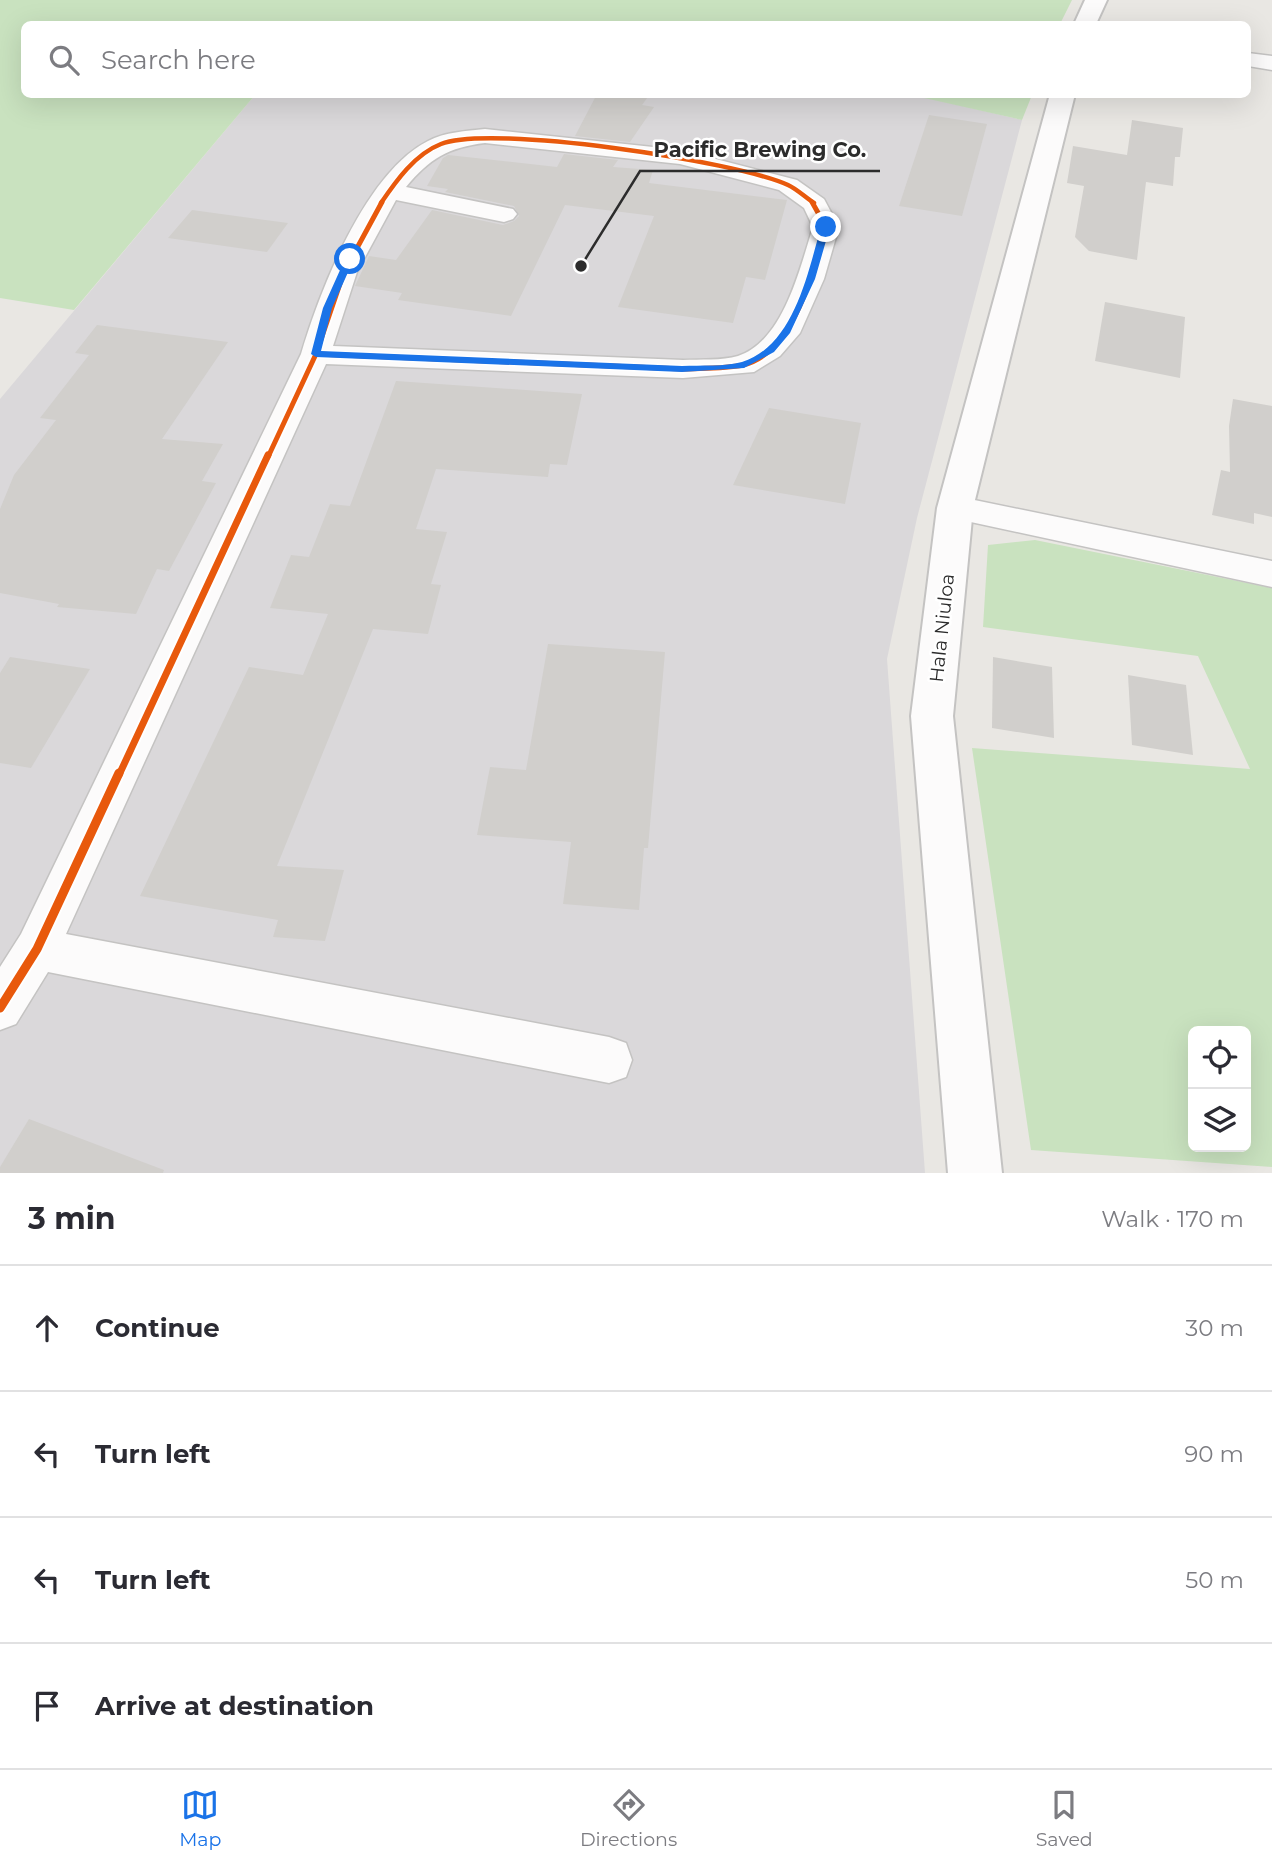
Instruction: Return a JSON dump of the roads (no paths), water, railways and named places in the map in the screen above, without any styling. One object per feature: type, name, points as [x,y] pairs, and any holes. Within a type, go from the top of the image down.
[{"type":"street","points":[[1086,21],[1096,0]]},
{"type":"street","points":[[1251,60],[1272,63]]},
{"type":"street","name":"Hala Niuloa","points":[[975,1173],[932,716],[955,508],[1062,98]]},
{"type":"street","points":[[0,1008],[37,949],[316,354],[327,308],[350,259],[390,191],[429,150],[454,139],[485,136],[694,160],[788,185],[816,204],[826,227],[810,279],[786,333],[770,350],[744,365],[682,369],[316,354]]},
{"type":"street","points":[[390,191],[504,214]]},
{"type":"street","points":[[955,508],[1272,575]]},
{"type":"street","points":[[37,949],[609,1060]]},
{"type":"place","name":"Pacific Brewing Co.","points":[[581,266]]}]
